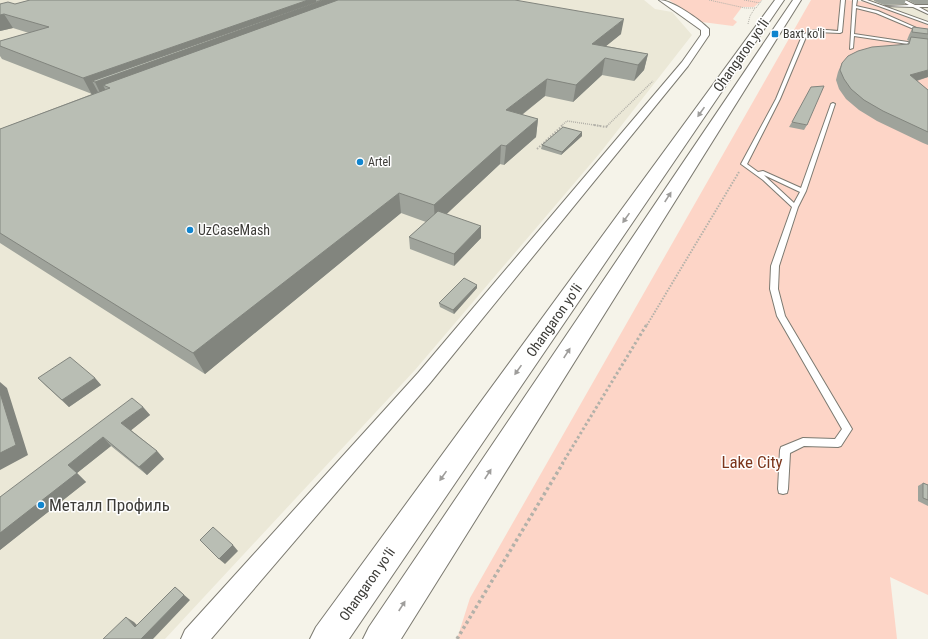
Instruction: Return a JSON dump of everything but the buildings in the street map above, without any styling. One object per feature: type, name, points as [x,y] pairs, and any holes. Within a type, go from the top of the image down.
[{"type":"highway","name":"Ohangaron yoʻli","points":[[381,639],[798,0]]},
{"type":"highway","name":"Ohangaron yoʻli","points":[[328,639],[770,1]]},
{"type":"street","points":[[194,639],[424,378],[685,64],[706,32],[696,21],[662,0]]},
{"type":"lane","points":[[744,164],[778,99],[804,36],[807,33],[813,32],[840,32],[843,0]]},
{"type":"lane","points":[[851,48],[855,0]]},
{"type":"lane","points":[[864,0],[928,24]]},
{"type":"lane","points":[[902,0],[928,13]]},
{"type":"lane","points":[[880,6],[928,6]]},
{"type":"lane","points":[[854,7],[877,12],[928,34]]},
{"type":"lane","points":[[852,35],[928,46]]},
{"type":"lane","points":[[783,489],[785,450],[803,442],[838,443],[848,429],[781,316],[774,288],[775,266],[833,104]]},
{"type":"lane","points":[[744,164],[803,191]]},
{"type":"lane","points":[[744,164],[765,179],[795,207]]},
{"type":"path","points":[[708,0],[745,8],[756,8]]},
{"type":"path","points":[[744,0],[770,1]]},
{"type":"path","points":[[762,0],[770,1]]},
{"type":"path","points":[[748,24],[752,11],[770,1]]},
{"type":"path","points":[[536,149],[567,121],[606,127],[653,81]]},
{"type":"path","points":[[457,639],[744,164]]},
{"type":"shaded area","points":[[0,0],[644,0],[655,9],[672,12],[692,35],[600,153],[415,370],[165,639],[0,639]]},
{"type":"shaded area","points":[[868,0],[928,0],[928,22],[885,7]]},
{"type":"green space","points":[[669,0],[762,0],[754,7],[742,7],[733,19],[737,22],[733,26],[702,22]]},
{"type":"green space","name":"Lake City","points":[[811,0],[847,0],[867,2],[928,25],[928,595],[890,577],[897,639],[457,639],[470,598]]},
{"type":"place","name":"Baxt ko'li","points":[[775,34]]},
{"type":"place","name":"Artel","points":[[360,162]]},
{"type":"place","name":"UzCaseMash","points":[[190,230]]},
{"type":"place","name":"Металл Профиль","points":[[41,505]]}]
